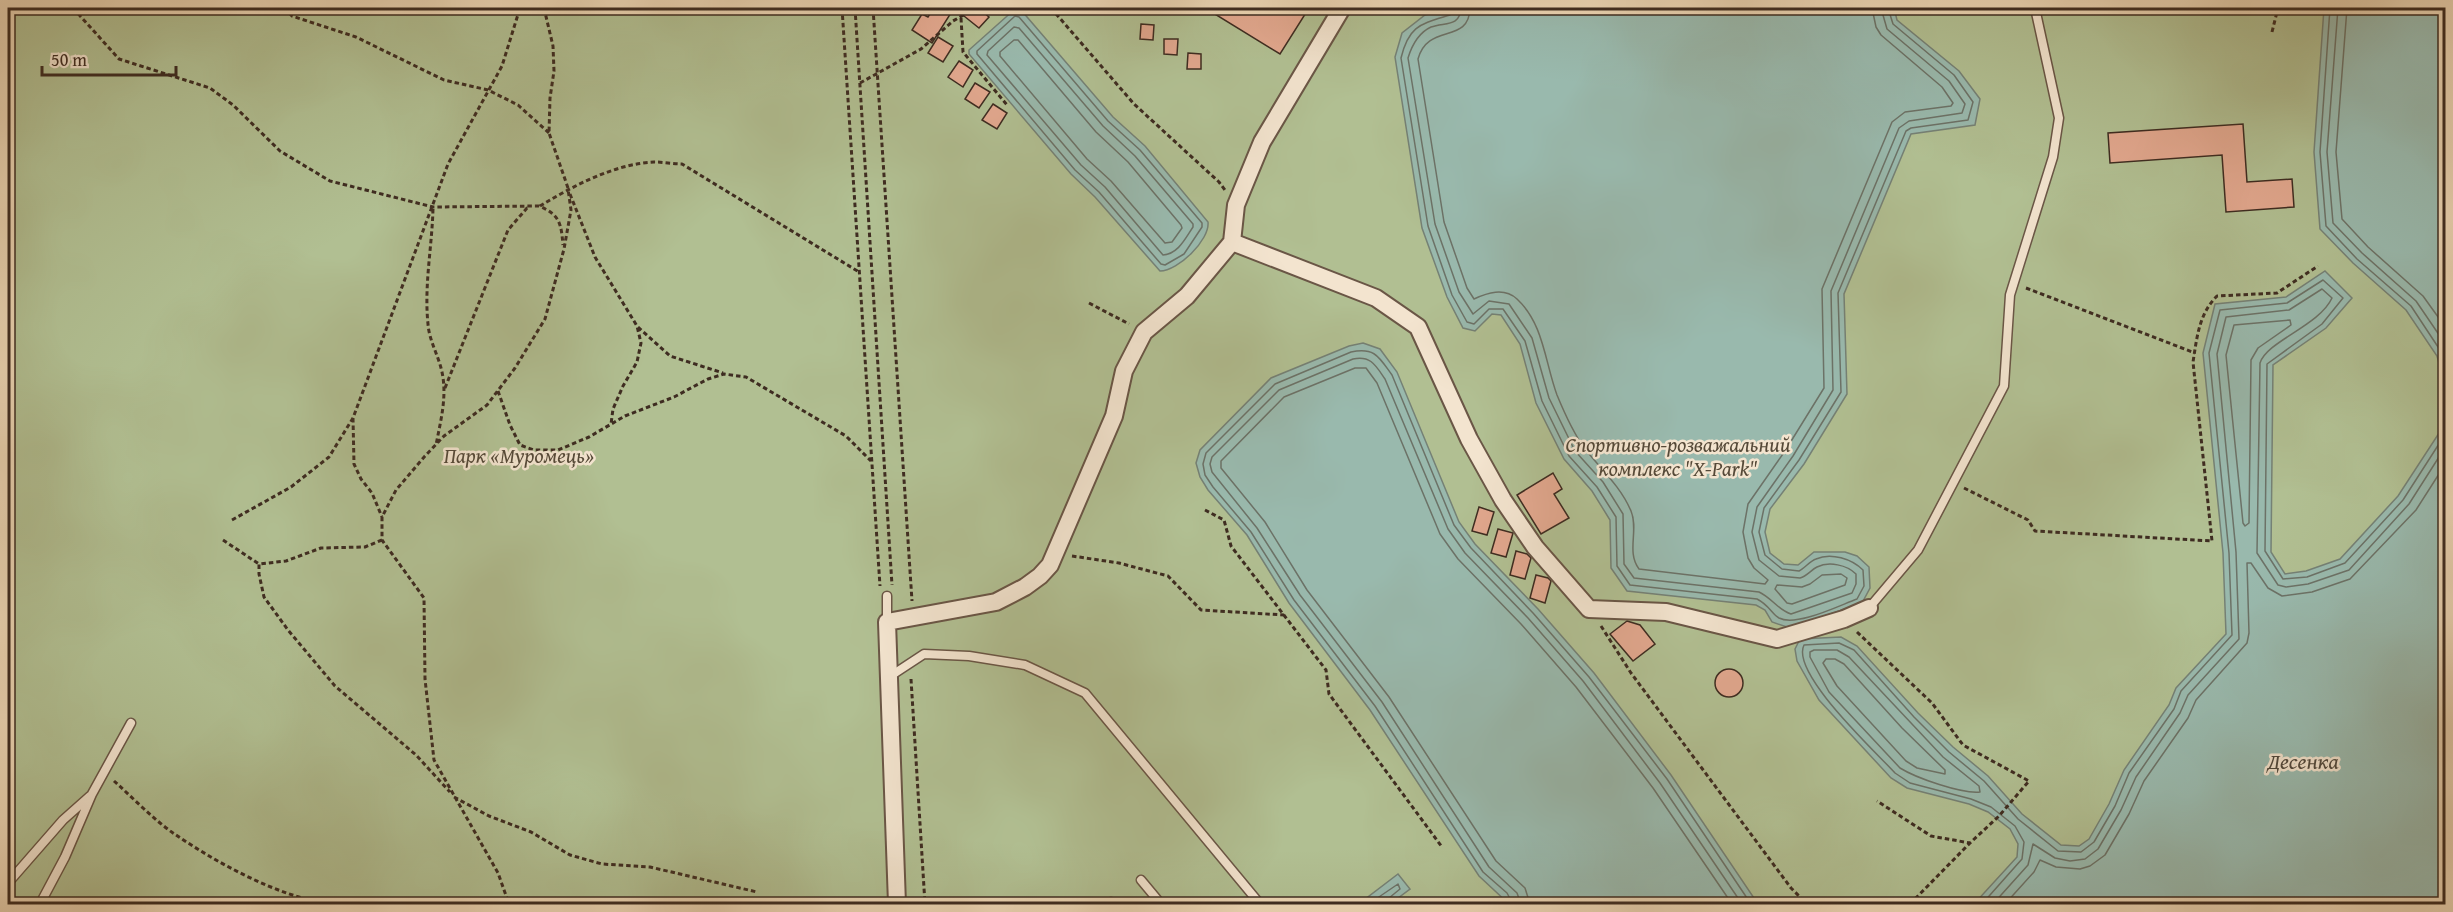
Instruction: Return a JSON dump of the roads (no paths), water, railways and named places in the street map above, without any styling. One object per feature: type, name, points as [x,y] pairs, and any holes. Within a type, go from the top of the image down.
[{"type":"street","points":[[897,904],[886,622],[996,602],[1025,587],[1050,565],[1113,416],[1124,371],[1144,332],[1187,296],[1232,242],[1236,205],[1262,142],[1342,8]]},
{"type":"street","points":[[1232,242],[1376,298],[1418,327],[1469,439],[1503,500],[1535,546],[1590,609],[1666,612],[1777,639],[1844,619],[1869,608]]},
{"type":"lane","points":[[1869,608],[1918,550],[2004,386],[2010,295],[2053,157],[2059,118],[2035,8]]},
{"type":"lane","points":[[886,596],[886,622]]},
{"type":"lane","points":[[889,677],[924,654],[969,656],[1025,665],[1084,693],[1260,904]]},
{"type":"lane","points":[[40,904],[65,857],[92,794],[130,723]]},
{"type":"lane","points":[[8,883],[63,820],[92,794]]},
{"type":"lane","points":[[1141,880],[1161,904]]},
{"type":"water","points":[[1452,8],[1894,8],[1897,20],[1959,71],[1980,99],[1975,125],[1911,134],[1844,294],[1847,394],[1804,464],[1770,509],[1765,532],[1770,553],[1784,564],[1798,565],[1814,552],[1845,552],[1857,556],[1869,567],[1870,588],[1862,603],[1790,628],[1772,622],[1765,610],[1756,605],[1627,591],[1611,568],[1610,520],[1592,491],[1564,459],[1536,403],[1520,344],[1501,315],[1492,314],[1475,331],[1463,328],[1447,297],[1422,228],[1395,57],[1402,33],[1425,15]]},
{"type":"water","points":[[2324,8],[2445,8],[2445,385],[2437,356],[2406,310],[2353,263],[2320,229],[2314,152]]},
{"type":"water","points":[[1015,9],[1021,10],[1113,117],[1145,146],[1208,222],[1204,237],[1192,253],[1175,266],[1160,271],[1095,197],[1071,174],[969,54],[969,50]]},
{"type":"water","name":"Десенка","points":[[2325,271],[2352,298],[2326,328],[2273,365],[2271,552],[2285,574],[2306,571],[2340,559],[2398,496],[2445,424],[2445,904],[1974,904],[2017,857],[2018,844],[2010,829],[1988,812],[1969,804],[1907,788],[1891,778],[1819,700],[1797,661],[1795,649],[1800,639],[1841,637],[1857,646],[1918,713],[1953,747],[1988,776],[2022,814],[2061,845],[2079,846],[2089,839],[2109,804],[2124,770],[2169,705],[2176,688],[2226,634],[2223,553],[2203,353],[2215,304],[2286,297]]},
{"type":"water","points":[[1363,343],[1380,349],[1397,372],[1459,522],[1475,544],[1538,609],[1594,673],[1671,775],[1758,904],[1509,904],[1479,876],[1370,710],[1289,603],[1247,535],[1208,490],[1200,477],[1196,463],[1200,450],[1271,378],[1349,346]]},
{"type":"water","points":[[1398,874],[1410,889],[1390,904],[1367,904],[1364,900]]},
{"type":"park label","name":"Парк «Муромець»","points":[[519,455]]},
{"type":"park label","name":"Спортивно-розважальний комплекс \"Х-Park\"","points":[[1678,456]]}]
